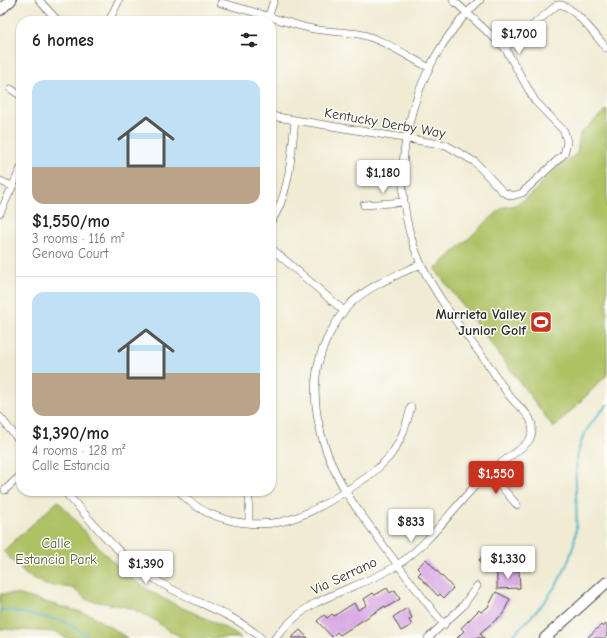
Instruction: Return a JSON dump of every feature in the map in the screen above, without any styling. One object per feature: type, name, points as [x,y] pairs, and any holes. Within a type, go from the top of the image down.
[{"type":"street","points":[[0,10],[11,0]]},
{"type":"street","points":[[39,0],[53,16]]},
{"type":"street","points":[[111,16],[119,0]]},
{"type":"street","points":[[269,15],[274,0]]},
{"type":"street","points":[[453,0],[505,48],[557,5],[561,4],[566,5],[576,14],[606,48]]},
{"type":"street","points":[[444,625],[397,565],[346,491],[326,449],[318,421],[316,400],[319,358],[332,328],[344,311],[373,287],[421,264],[409,227],[404,202],[405,138],[412,111],[428,67],[466,12],[480,0]]},
{"type":"street","points":[[221,3],[272,16]]},
{"type":"street","points":[[276,17],[304,27],[324,31],[360,34],[382,42],[428,67]]},
{"type":"street","name":"Kentucky Derby Way","points":[[276,117],[446,145],[475,162],[503,192],[512,196],[522,193],[564,154],[567,142],[564,131],[535,101],[505,48]]},
{"type":"street","points":[[11,89],[16,92]]},
{"type":"street","points":[[276,214],[280,207],[285,189],[295,121]]},
{"type":"street","points":[[0,213],[16,178]]},
{"type":"street","points":[[0,181],[12,186]]},
{"type":"street","points":[[364,205],[404,202]]},
{"type":"street","points":[[276,252],[344,311]]},
{"type":"street","name":"Via Serrano","points":[[275,638],[314,604],[397,565],[421,547],[467,494],[489,472],[530,441],[533,430],[530,419],[509,396],[450,312],[421,264]]},
{"type":"street","points":[[183,496],[204,510],[222,518],[249,523],[280,522],[300,515],[346,491],[375,472],[388,458],[401,440],[411,407]]},
{"type":"street","points":[[0,417],[16,437]]},
{"type":"street","points":[[489,472],[517,505]]},
{"type":"street","points":[[5,490],[16,480]]},
{"type":"street","points":[[68,496],[109,541],[139,569],[176,592],[218,610],[239,621],[261,638]]},
{"type":"street","points":[[249,496],[249,523]]},
{"type":"street","points":[[545,638],[607,582]]},
{"type":"street","points":[[428,638],[444,625],[462,606],[477,586]]},
{"type":"green space","name":"Murrieta Valley Junior Golf","points":[[607,109],[607,375],[554,428],[435,269],[503,207],[518,204],[524,200],[555,169],[577,153],[580,134]]},
{"type":"green space","name":"Calle Estancia Park","points":[[58,501],[113,562],[138,583],[174,604],[219,625],[241,638],[183,638],[168,630],[153,619],[131,608],[87,600],[73,588],[45,585],[25,574],[3,551]]},
{"type":"green space","points":[[0,594],[17,594],[91,615],[127,638],[65,638],[57,632],[0,629]]},
{"type":"building","points":[[491,548],[503,560],[493,569],[489,565],[487,567],[479,560]]},
{"type":"building","points":[[426,559],[453,588],[444,598],[440,594],[438,596],[418,575],[421,572],[417,568]]},
{"type":"building","points":[[497,571],[519,571],[520,588],[497,589]]},
{"type":"building","points":[[387,588],[390,593],[395,590],[400,599],[386,608],[385,606],[340,635],[337,632],[332,637],[317,621],[324,615],[327,618],[332,614],[334,616],[354,603],[358,610],[367,605],[364,599],[373,593],[375,595]]},
{"type":"building","points":[[496,592],[510,599],[503,614],[480,633],[484,638],[457,638],[464,631],[461,628],[479,610],[481,612],[488,607]]},
{"type":"building","points":[[407,608],[412,618],[409,620],[412,625],[401,631],[393,617]]},
{"type":"building","points":[[607,623],[607,636],[604,638],[587,638],[601,625],[603,627]]},
{"type":"building","points":[[300,630],[308,638],[291,638]]},
{"type":"waterway","points":[[510,638],[548,597],[556,586],[569,561],[575,534],[576,470],[580,445],[588,429],[607,405]]},
{"type":"waterway","points":[[0,610],[63,621],[91,638]]},
{"type":"place","name":"Murrieta Valley Junior Golf","points":[[541,322]]}]
